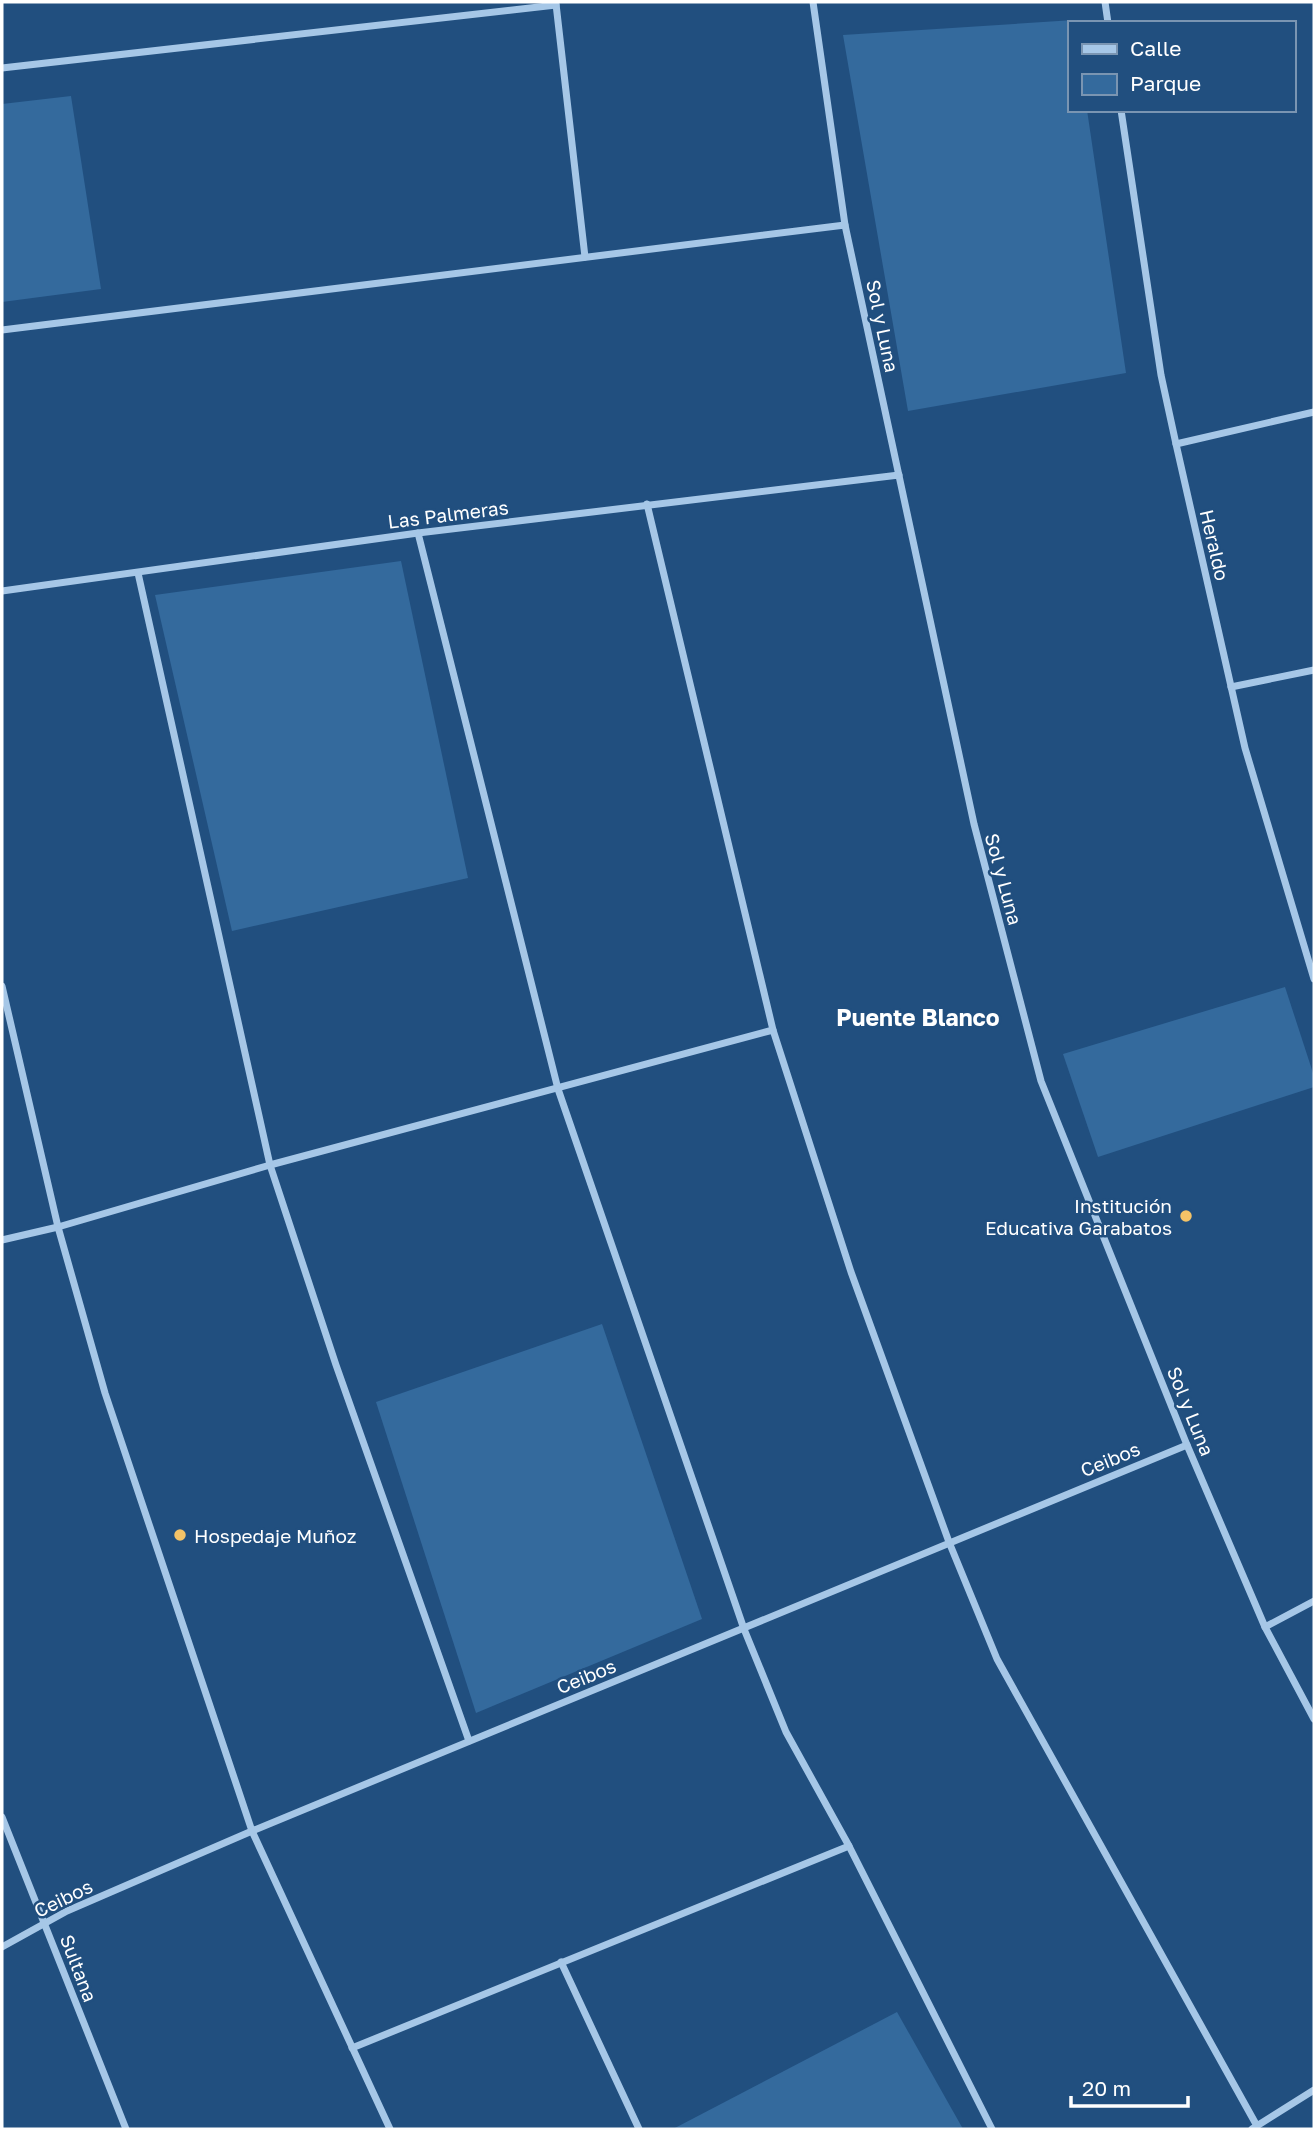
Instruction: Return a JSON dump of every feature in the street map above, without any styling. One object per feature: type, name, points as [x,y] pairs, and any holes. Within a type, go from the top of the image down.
[{"type":"street","name":"Sol y Luna","points":[[815,2],[845,225],[974,824],[1041,1081],[1188,1445],[1265,1627],[1314,1719]]},
{"type":"street","points":[[1105,2],[1108,21]]},
{"type":"street","points":[[2,68],[556,4],[585,257]]},
{"type":"street","name":"Heraldo","points":[[1121,112],[1161,375],[1176,444],[1245,748],[1314,979]]},
{"type":"street","points":[[2,330],[845,225]]},
{"type":"street","points":[[1176,444],[1314,412]]},
{"type":"street","name":"Las Palmeras","points":[[2,591],[418,533],[899,475]]},
{"type":"street","points":[[647,505],[773,1030],[851,1272],[949,1542],[997,1659],[1255,2127],[1314,2090]]},
{"type":"street","points":[[418,533],[558,1089],[744,1629],[786,1732],[849,1846],[992,2129]]},
{"type":"street","points":[[138,573],[270,1165],[336,1365],[469,1741]]},
{"type":"street","points":[[1231,687],[1314,670]]},
{"type":"street","points":[[2,986],[58,1227],[105,1393],[253,1831],[390,2129]]},
{"type":"street","points":[[2,1240],[58,1227],[270,1165],[773,1030]]},
{"type":"street","name":"Ceibos","points":[[2,1947],[67,1911],[253,1831],[1188,1445]]},
{"type":"street","points":[[1265,1627],[1314,1601]]},
{"type":"street","name":"Sultana","points":[[2,1817],[126,2129]]},
{"type":"street","points":[[352,2048],[849,1846]]},
{"type":"street","points":[[561,1962],[639,2129]]},
{"type":"green space","points":[[1074,20],[1068,21],[1068,112],[1087,112],[1126,373],[908,411],[843,35]]},
{"type":"green space","points":[[71,96],[101,289],[2,302],[2,104]]},
{"type":"green space","points":[[401,561],[468,878],[232,931],[155,595]]},
{"type":"green space","points":[[1285,987],[1314,1076],[1314,1087],[1098,1157],[1063,1054]]},
{"type":"green space","points":[[602,1324],[702,1619],[476,1713],[376,1402]]},
{"type":"green space","points":[[897,2012],[963,2129],[673,2129]]},
{"type":"place","name":"Institución Educativa Garabatos","points":[[1186,1216]]},
{"type":"place","name":"Hospedaje Muñoz","points":[[180,1535]]},
{"type":"district","name":"Puente Blanco","points":[[918,1017]]}]
